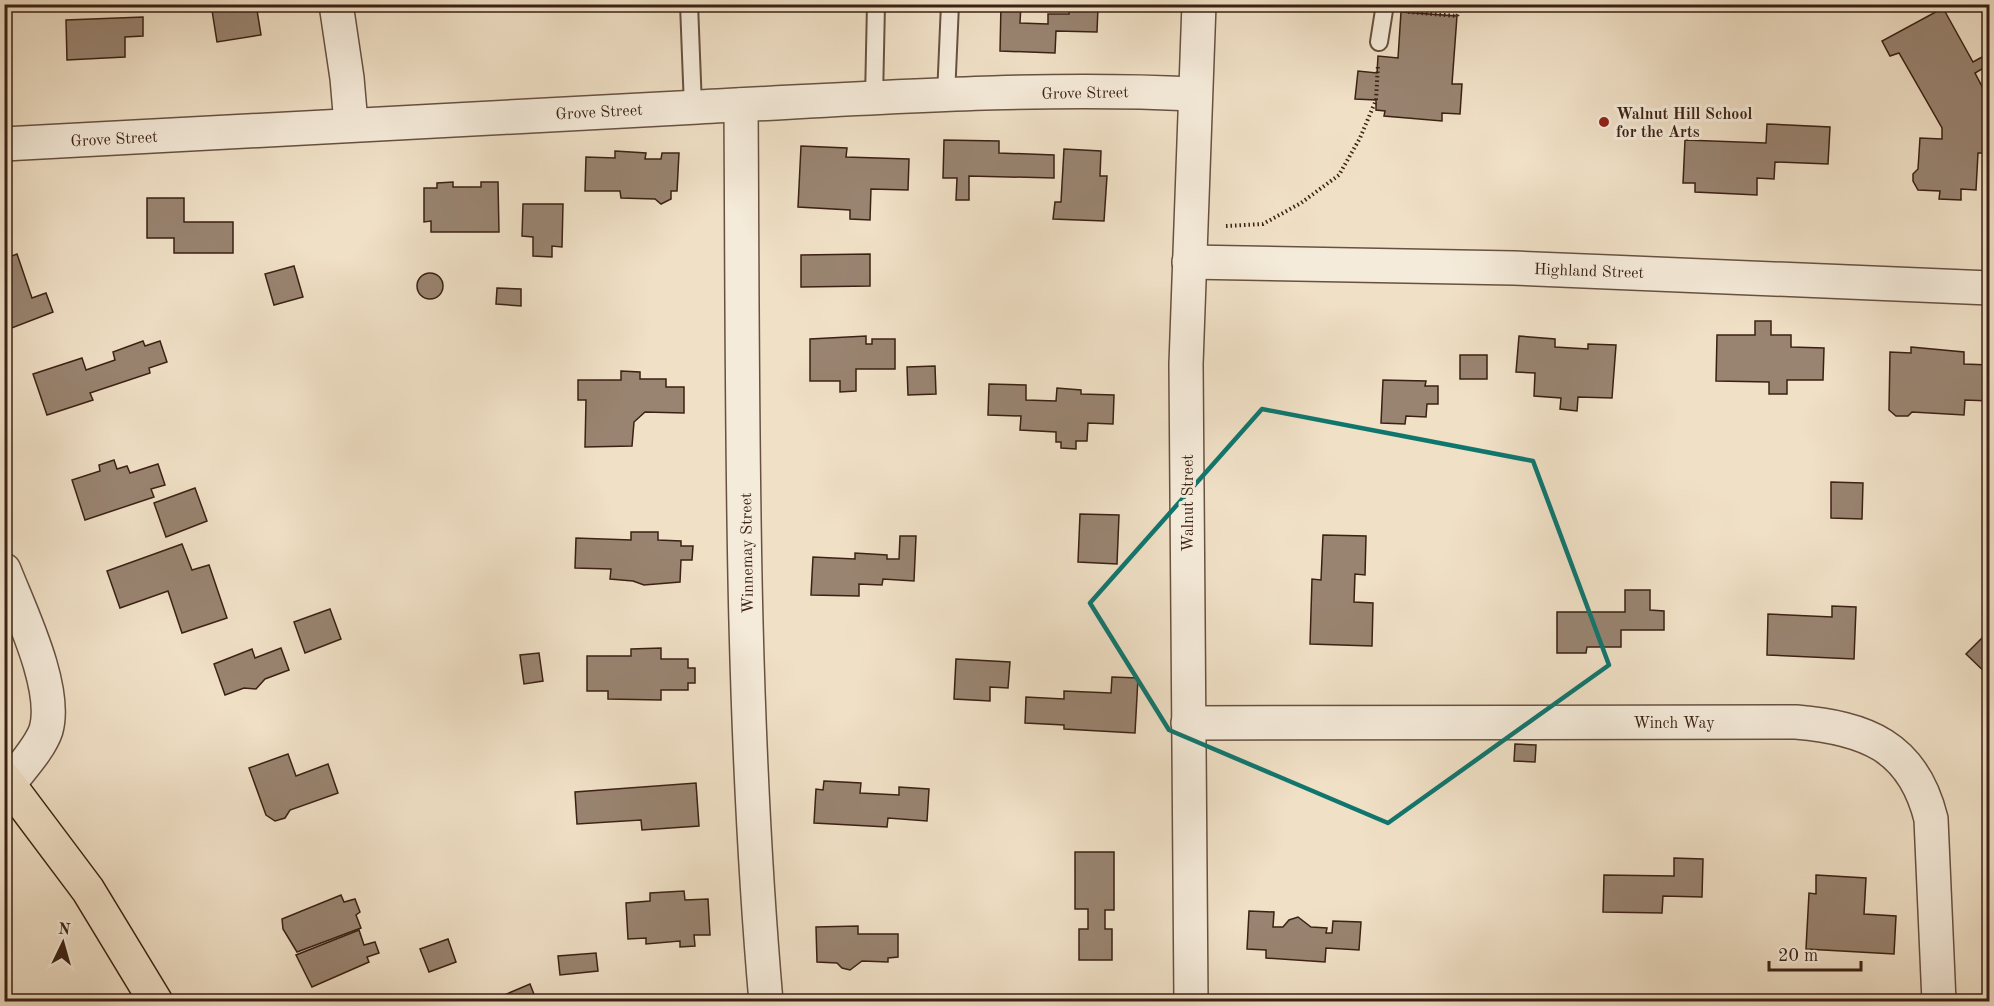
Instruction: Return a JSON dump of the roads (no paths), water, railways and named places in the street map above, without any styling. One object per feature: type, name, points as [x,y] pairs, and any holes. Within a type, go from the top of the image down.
[{"type":"main road","points":[[7,781],[88,890],[156,1002]]},
{"type":"street","points":[[336,4],[351,124]]},
{"type":"street","name":"Walnut Street","points":[[1191,1002],[1186,364],[1199,4]]},
{"type":"street","name":"Grove Street","points":[[4,144],[351,124],[874,99],[1053,92],[1194,94]]},
{"type":"street","name":"Winnemay Street","points":[[741,105],[742,391],[749,714],[766,1002]]},
{"type":"street","name":"Highland Street","points":[[1189,262],[1524,268],[1989,288]]},
{"type":"street","points":[[4,570],[45,679],[49,704],[46,731],[7,781]]},
{"type":"street","name":"Winch Way","points":[[1188,723],[1796,722],[1824,724],[1870,737],[1890,749],[1904,762],[1916,778],[1926,800],[1931,819],[1940,1002]]},
{"type":"lane","points":[[689,4],[693,107]]},
{"type":"lane","points":[[874,99],[876,4]]},
{"type":"lane","points":[[946,96],[950,4]]},
{"type":"lane","points":[[1379,42],[1385,4]]},
{"type":"place","name":"Walnut Hill School for the Arts","points":[[1604,122]]}]
